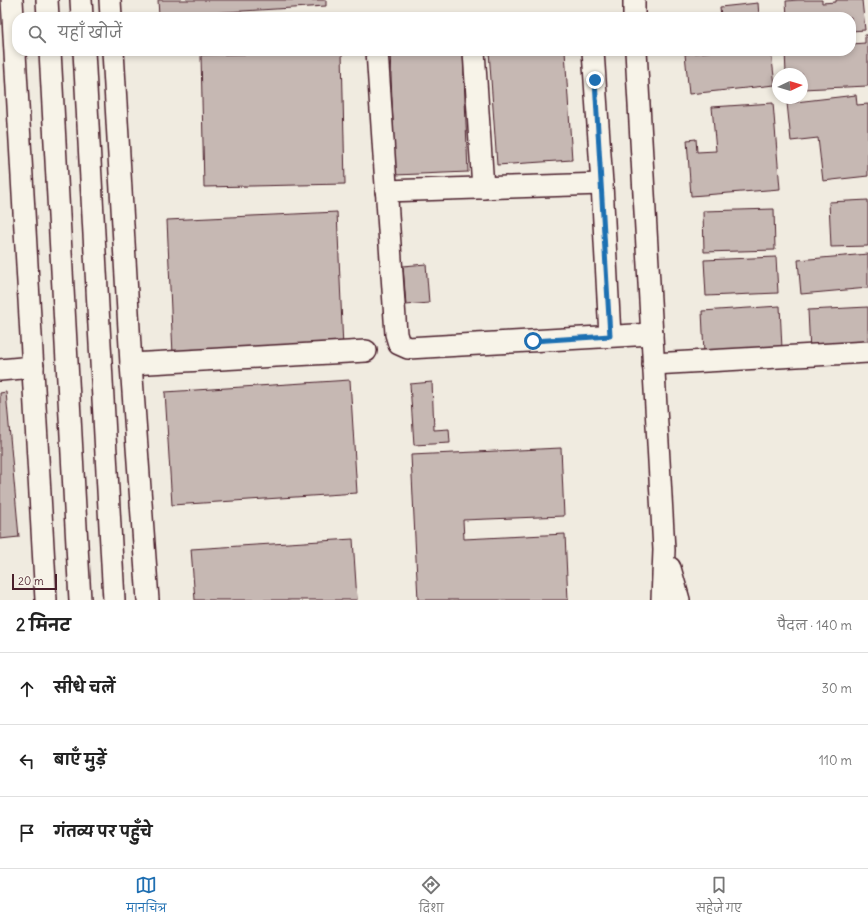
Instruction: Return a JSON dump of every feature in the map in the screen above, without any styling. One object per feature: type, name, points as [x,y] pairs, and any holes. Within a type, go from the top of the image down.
[{"type":"street","points":[[12,0],[8,49],[33,367],[46,600]]},
{"type":"street","points":[[47,0],[48,12]]},
{"type":"street","points":[[81,0],[82,12]]},
{"type":"street","points":[[110,0],[111,12]]},
{"type":"street","points":[[634,0],[634,12]]},
{"type":"street","points":[[50,56],[80,600]]},
{"type":"street","points":[[84,56],[114,600]]},
{"type":"street","points":[[113,56],[131,364],[148,600]]},
{"type":"street","points":[[377,56],[396,334],[399,344],[408,348],[652,334]]},
{"type":"street","points":[[474,56],[484,188]]},
{"type":"street","points":[[592,56],[602,184],[610,336]]},
{"type":"street","points":[[636,56],[664,550],[662,600]]},
{"type":"street","points":[[386,191],[602,184]]},
{"type":"street","points":[[131,364],[366,351]]},
{"type":"street","points":[[653,364],[868,352]]},
{"type":"street","points":[[0,370],[33,367]]},
{"type":"street","points":[[664,550],[679,600]]},
{"type":"building","points":[[158,0],[326,0],[326,6],[226,12],[159,12]]},
{"type":"building","points":[[822,0],[822,3],[836,2],[836,0],[862,0],[865,30],[856,31],[856,12],[787,12],[786,1]]},
{"type":"building","points":[[758,3],[759,12],[720,12],[720,7]]},
{"type":"building","points":[[865,35],[868,35],[868,86],[808,89],[808,68],[786,68],[785,56],[856,56],[856,44],[865,43]]},
{"type":"building","points":[[201,56],[342,56],[345,184],[204,187]]},
{"type":"building","points":[[390,56],[463,56],[468,172],[395,175]]},
{"type":"building","points":[[489,56],[565,56],[572,160],[497,165]]},
{"type":"building","points":[[685,56],[772,56],[773,68],[772,85],[689,94]]},
{"type":"building","points":[[856,95],[857,105],[868,104],[868,176],[823,181],[818,138],[791,141],[787,104],[808,104],[808,101]]},
{"type":"building","points":[[773,104],[780,189],[691,196],[687,140],[696,139],[697,152],[716,151],[712,107]]},
{"type":"building","points":[[868,200],[868,246],[831,247],[829,202]]},
{"type":"building","points":[[774,209],[775,250],[704,252],[703,211]]},
{"type":"building","points":[[337,212],[343,348],[173,355],[167,220]]},
{"type":"building","points":[[868,254],[868,288],[801,294],[798,260]]},
{"type":"building","points":[[776,257],[778,293],[706,296],[704,260]]},
{"type":"building","points":[[426,264],[429,303],[406,305],[403,266]]},
{"type":"building","points":[[780,306],[782,349],[704,354],[702,311]]},
{"type":"building","points":[[868,307],[868,349],[810,352],[808,310]]},
{"type":"building","points":[[350,380],[357,493],[172,505],[165,392]]},
{"type":"building","points":[[432,382],[434,430],[449,429],[450,443],[414,445],[410,384]]},
{"type":"building","points":[[6,392],[19,537],[0,539],[0,393]]},
{"type":"building","points":[[561,448],[564,516],[463,520],[464,539],[565,534],[568,600],[418,600],[411,455]]},
{"type":"building","points":[[353,539],[357,600],[195,600],[191,549]]},
{"type":"route","points":[[533,341],[610,336],[595,80]]}]
